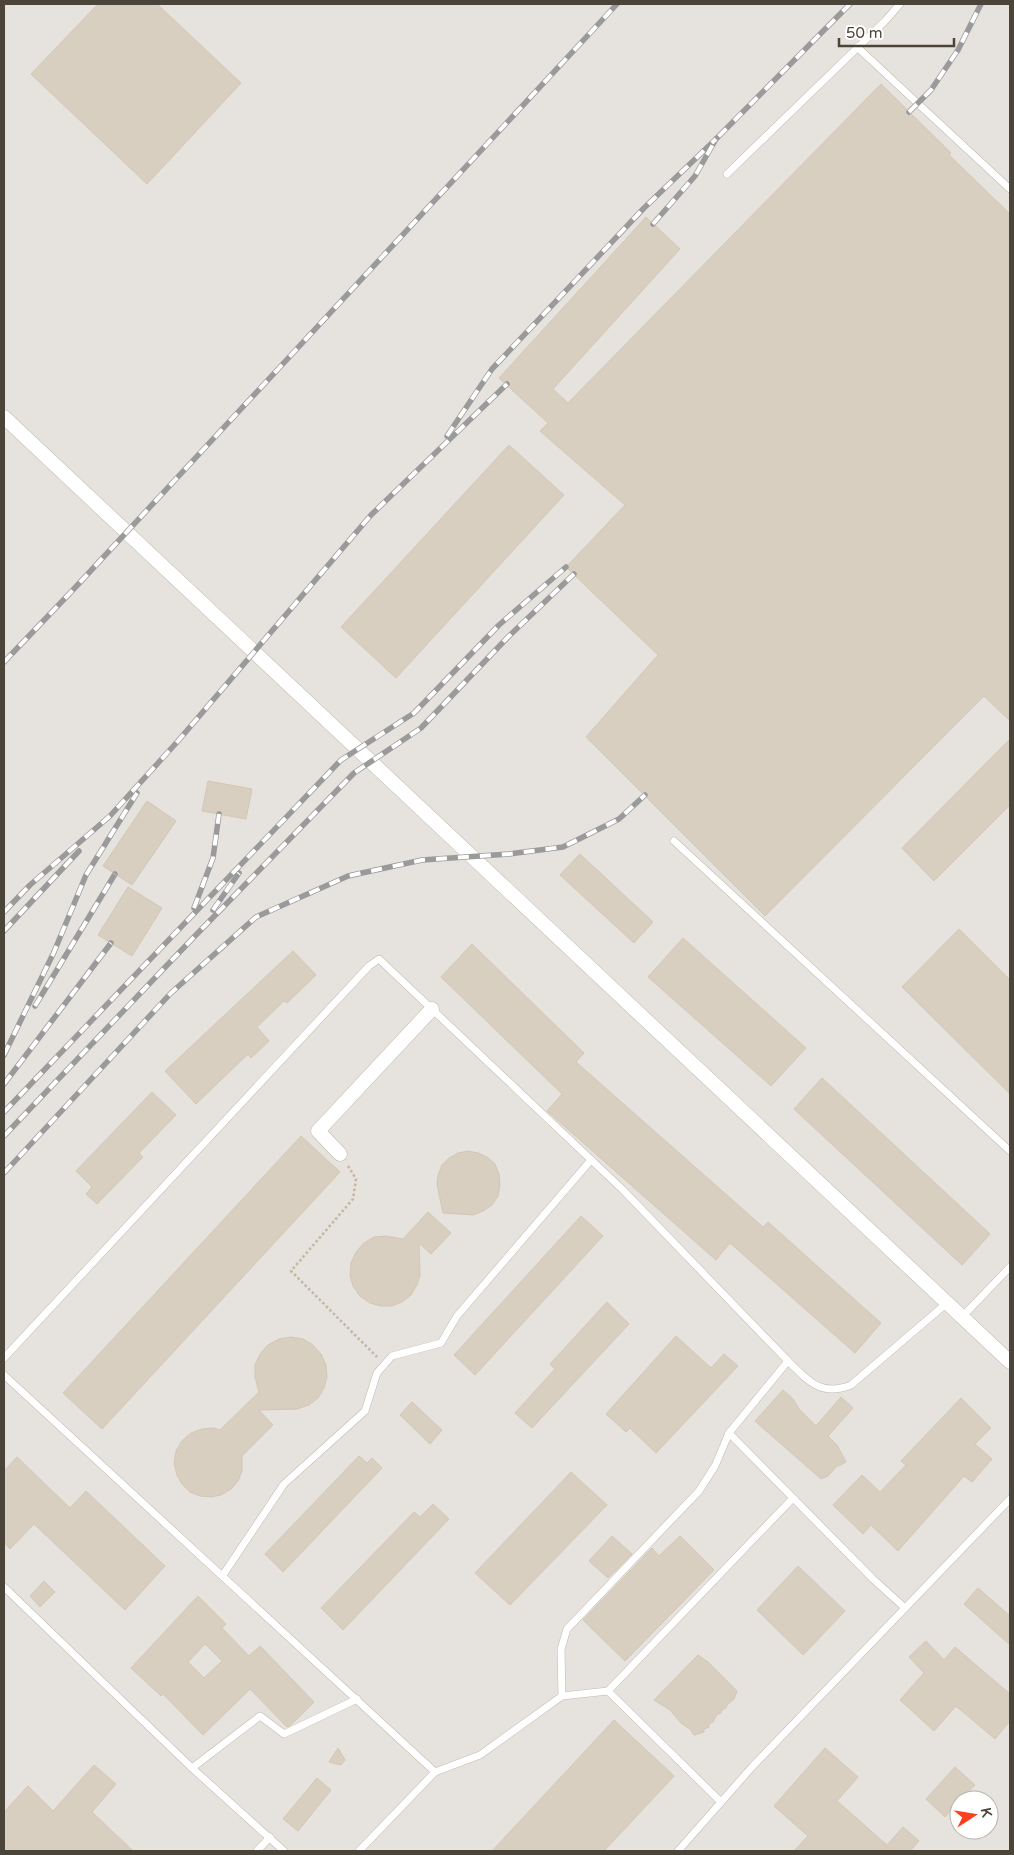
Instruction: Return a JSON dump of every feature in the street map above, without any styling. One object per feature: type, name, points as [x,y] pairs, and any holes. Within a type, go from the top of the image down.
[{"type":"street","points":[[4,417],[1010,1362]]},
{"type":"street","points":[[340,1154],[318,1131],[432,1009]]},
{"type":"lane","points":[[727,174],[900,4]]},
{"type":"lane","points":[[858,47],[1010,190]]},
{"type":"lane","points":[[674,841],[1010,1151]]},
{"type":"lane","points":[[4,1358],[369,966],[379,959],[629,1196],[811,1383],[827,1389],[843,1388],[851,1385],[947,1303]]},
{"type":"lane","points":[[223,1574],[284,1484],[365,1411],[378,1374],[392,1356],[441,1343],[457,1316],[591,1160]]},
{"type":"lane","points":[[962,1317],[1010,1267]]},
{"type":"lane","points":[[562,1696],[561,1649],[567,1629],[699,1491],[715,1466],[729,1433],[788,1361]]},
{"type":"lane","points":[[4,1375],[223,1574],[436,1772]]},
{"type":"lane","points":[[729,1433],[872,1578],[905,1608]]},
{"type":"lane","points":[[359,1851],[436,1772],[480,1755],[562,1696],[608,1691],[792,1498]]},
{"type":"lane","points":[[678,1851],[752,1767],[1010,1499]]},
{"type":"lane","points":[[4,1587],[192,1768],[284,1851]]},
{"type":"lane","points":[[608,1691],[721,1802]]},
{"type":"lane","points":[[192,1768],[260,1716],[284,1734],[357,1699]]},
{"type":"lane","points":[[257,1851],[270,1837]]},
{"type":"path","points":[[340,1154],[356,1179],[352,1199],[291,1271],[385,1365]]},
{"type":"shaded area","points":[[4,4],[1010,4],[1010,1851],[4,1851]]},
{"type":"building","points":[[98,4],[157,4],[241,83],[147,184],[31,74]]},
{"type":"building","points":[[881,84],[951,153],[949,155],[1010,214],[1010,721],[984,696],[765,916],[586,737],[658,655],[566,567],[625,505],[540,431],[548,423],[499,378],[646,217],[680,249],[553,389],[568,403]]},
{"type":"building","points":[[509,445],[564,495],[396,678],[341,627]]},
{"type":"building","points":[[1010,739],[1010,805],[934,881],[902,848]]},
{"type":"building","points":[[208,781],[252,789],[246,819],[202,811]]},
{"type":"building","points":[[147,801],[176,821],[132,885],[103,866]]},
{"type":"building","points":[[580,854],[653,922],[634,943],[560,875]]},
{"type":"building","points":[[128,887],[162,908],[132,956],[98,935]]},
{"type":"building","points":[[959,929],[1010,980],[1010,1094],[902,987]]},
{"type":"building","points":[[683,938],[806,1048],[771,1086],[648,977]]},
{"type":"building","points":[[472,944],[584,1053],[576,1062],[763,1227],[768,1222],[881,1323],[855,1353],[730,1243],[716,1260],[547,1111],[562,1094],[441,977]]},
{"type":"building","points":[[293,951],[316,975],[287,1003],[284,1001],[257,1027],[269,1041],[251,1058],[248,1054],[196,1104],[165,1071]]},
{"type":"building","points":[[822,1078],[990,1234],[962,1265],[794,1109]]},
{"type":"building","points":[[152,1092],[176,1115],[139,1153],[143,1157],[97,1204],[86,1194],[92,1187],[76,1171]]},
{"type":"building","points":[[301,1136],[340,1172],[102,1429],[63,1393]]},
{"type":"building","points":[[468,1151],[487,1157],[495,1164],[499,1174],[498,1196],[492,1205],[473,1215],[443,1213],[437,1184],[442,1165],[458,1153]]},
{"type":"building","points":[[428,1212],[451,1233],[431,1254],[419,1243],[420,1275],[411,1295],[402,1302],[392,1306],[370,1303],[360,1296],[353,1286],[350,1275],[351,1263],[356,1252],[364,1243],[374,1237],[386,1236],[403,1239]]},
{"type":"building","points":[[581,1216],[603,1236],[475,1375],[454,1355]]},
{"type":"building","points":[[607,1302],[629,1324],[532,1428],[515,1413],[555,1369],[550,1364]]},
{"type":"building","points":[[676,1336],[711,1368],[724,1354],[738,1366],[656,1453],[630,1428],[626,1432],[606,1414]]},
{"type":"building","points":[[291,1337],[303,1339],[313,1345],[321,1354],[326,1365],[327,1377],[324,1388],[318,1398],[309,1405],[297,1409],[259,1410],[273,1425],[242,1456],[242,1471],[238,1481],[231,1489],[221,1495],[211,1497],[200,1496],[190,1492],[177,1475],[174,1463],[176,1451],[182,1441],[191,1433],[202,1429],[214,1428],[220,1430],[259,1392],[255,1377],[255,1365],[260,1354],[268,1345],[279,1339]]},
{"type":"building","points":[[783,1390],[816,1426],[841,1397],[853,1408],[828,1436],[837,1445],[846,1462],[836,1467],[828,1476],[821,1479],[755,1421]]},
{"type":"building","points":[[961,1398],[991,1428],[975,1444],[992,1459],[972,1482],[964,1476],[898,1551],[871,1525],[863,1534],[833,1505],[862,1475],[880,1492],[906,1465],[901,1461]]},
{"type":"building","points":[[412,1402],[442,1430],[430,1444],[400,1415]]},
{"type":"building","points":[[359,1456],[367,1463],[372,1458],[382,1468],[283,1572],[265,1554]]},
{"type":"building","points":[[17,1457],[70,1508],[86,1491],[165,1566],[125,1610],[34,1524],[10,1549],[4,1542],[4,1471]]},
{"type":"building","points":[[571,1472],[607,1505],[510,1605],[475,1573]]},
{"type":"building","points":[[433,1504],[449,1519],[343,1630],[321,1608],[414,1512],[420,1517]]},
{"type":"building","points":[[612,1536],[632,1554],[608,1578],[589,1561]]},
{"type":"building","points":[[680,1536],[714,1570],[625,1661],[583,1620],[652,1548],[659,1556]]},
{"type":"building","points":[[798,1566],[845,1611],[803,1655],[757,1610]]},
{"type":"building","points":[[44,1581],[55,1592],[40,1607],[30,1596]]},
{"type":"building","points":[[978,1588],[1010,1616],[1010,1645],[964,1604]]},
{"type":"building","points":[[198,1596],[226,1624],[222,1628],[249,1656],[260,1646],[314,1702],[287,1727],[250,1689],[203,1735],[163,1694],[161,1696],[131,1668]],"holes":[[[205,1644],[222,1661],[204,1678],[188,1662]]]},
{"type":"building","points":[[926,1641],[944,1660],[955,1647],[1010,1694],[1010,1721],[995,1739],[956,1706],[934,1731],[900,1700],[924,1673],[909,1657]]},
{"type":"building","points":[[698,1655],[708,1662],[737,1691],[734,1699],[721,1713],[717,1714],[713,1722],[709,1724],[709,1727],[704,1729],[704,1732],[694,1735],[670,1710],[654,1700]]},
{"type":"building","points":[[614,1720],[674,1776],[604,1851],[492,1851]]},
{"type":"building","points":[[338,1748],[345,1760],[341,1765],[329,1762]]},
{"type":"building","points":[[825,1748],[858,1777],[837,1801],[887,1845],[903,1827],[919,1841],[910,1851],[794,1851],[808,1836],[774,1806]]},
{"type":"building","points":[[94,1765],[116,1784],[92,1812],[133,1851],[4,1851],[4,1812],[28,1786],[53,1811]]},
{"type":"building","points":[[955,1767],[975,1785],[970,1790],[949,1790],[949,1812],[945,1817],[926,1799]]},
{"type":"building","points":[[317,1778],[331,1790],[298,1831],[283,1819]]},
{"type":"railway","points":[[4,662],[617,4]]},
{"type":"railway","points":[[653,224],[695,176],[716,139],[850,4]]},
{"type":"railway","points":[[909,112],[931,90],[958,50],[981,4]]},
{"type":"railway","points":[[447,436],[492,369],[644,208],[716,139]]},
{"type":"railway","points":[[4,912],[30,885],[110,816],[178,741],[371,515],[507,384]]},
{"type":"railway","points":[[4,1112],[341,760],[414,713],[499,625],[566,567]]},
{"type":"railway","points":[[4,1136],[354,773],[421,728],[509,636],[574,574]]},
{"type":"railway","points":[[4,1055],[54,952],[86,875],[137,793]]},
{"type":"railway","points":[[4,1173],[171,993],[256,917],[348,876],[422,860],[509,854],[563,847],[619,819],[645,795]]},
{"type":"railway","points":[[194,908],[213,858],[219,814]]},
{"type":"railway","points":[[4,931],[79,851]]},
{"type":"railway","points":[[213,910],[239,873]]},
{"type":"railway","points":[[35,1006],[115,874]]},
{"type":"railway","points":[[4,1084],[111,943]]}]
